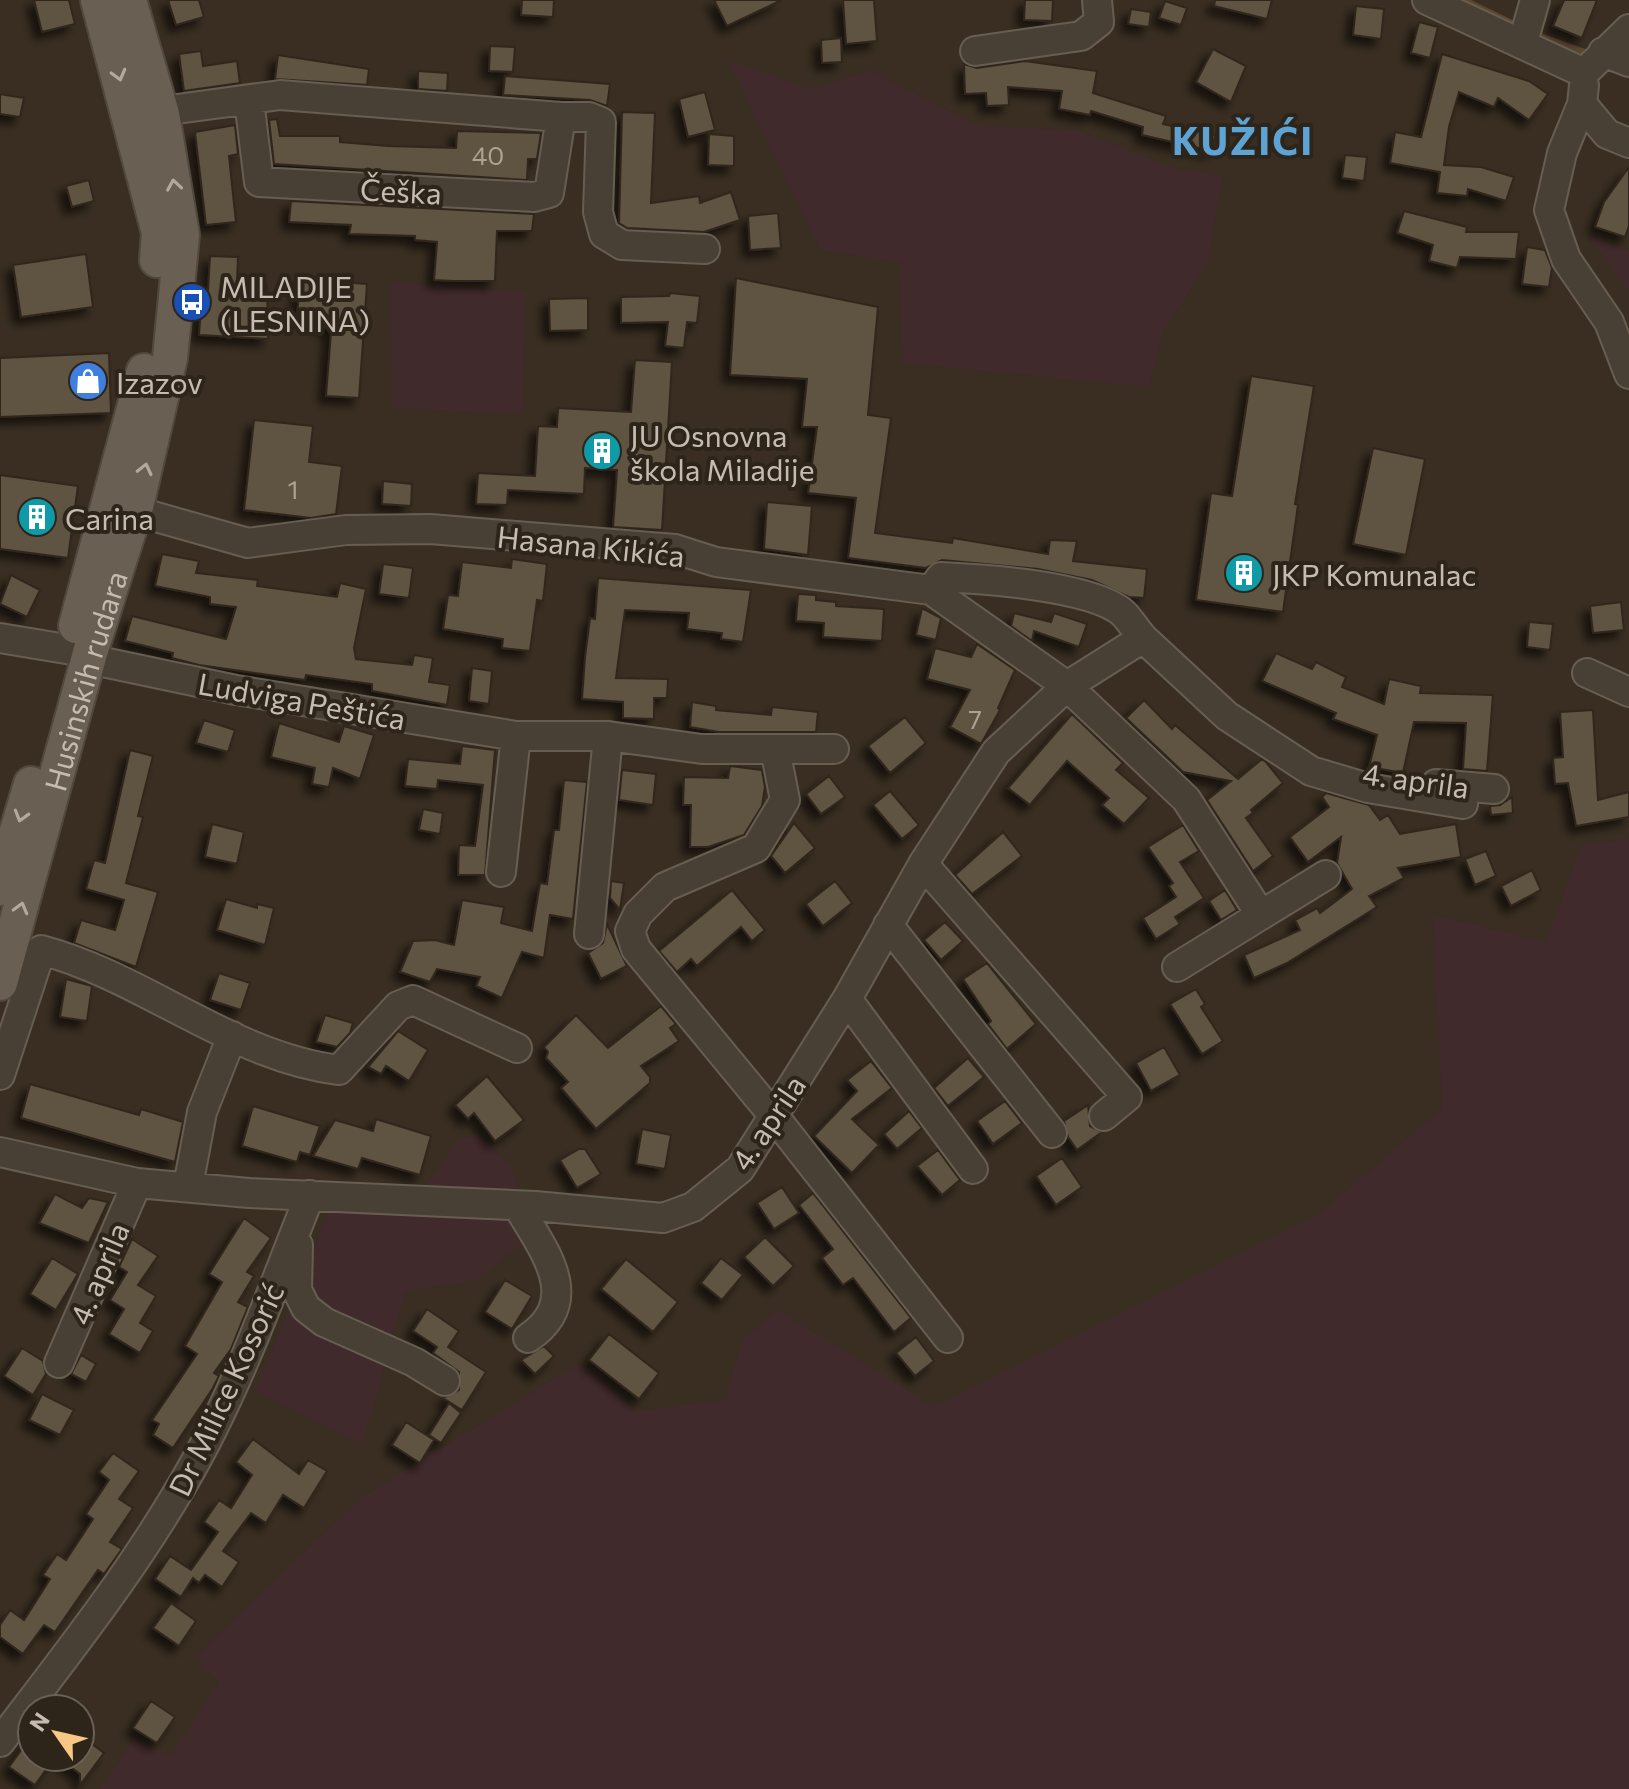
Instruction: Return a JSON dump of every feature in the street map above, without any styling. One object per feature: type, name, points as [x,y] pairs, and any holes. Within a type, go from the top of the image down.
[{"type":"main road","name":"Husinskih rudara","points":[[0,983],[151,348],[159,233],[98,0]]},
{"type":"main road","name":"Husinskih rudara","points":[[0,888],[80,651],[135,511],[170,358],[182,235],[162,114],[129,0]]},
{"type":"street","points":[[975,51],[1081,36],[1099,22],[1097,0]]},
{"type":"street","points":[[1427,0],[1523,42],[1605,62]]},
{"type":"street","points":[[1523,42],[1535,0]]},
{"type":"street","points":[[1629,29],[1605,62],[1582,104],[1562,153],[1549,210],[1566,259],[1609,322],[1629,374]]},
{"type":"street","points":[[162,114],[280,95],[589,117],[601,122],[598,212],[604,234],[622,245],[705,249]]},
{"type":"street","name":"Češka","points":[[249,100],[259,182],[534,197],[549,193],[561,117]]},
{"type":"street","points":[[1582,104],[1607,134],[1629,143]]},
{"type":"street","name":"Hasana Kikića","points":[[135,511],[248,543],[346,530],[430,529],[675,549],[716,562],[931,590],[1067,686]]},
{"type":"street","points":[[931,590],[941,577],[990,579],[1090,596],[1122,612],[1143,638]]},
{"type":"street","name":"Ludviga Peštića","points":[[0,638],[80,651],[103,662],[236,690],[516,736],[608,736],[702,749],[834,749]]},
{"type":"street","name":"4. aprila","points":[[0,1152],[137,1183],[519,1208],[535,1206],[663,1218],[693,1207],[740,1169],[847,999],[923,864],[996,752],[1067,686],[1143,638],[1227,716],[1311,771],[1463,804]]},
{"type":"street","points":[[1587,673],[1629,692]]},
{"type":"street","points":[[1067,686],[1186,799],[1261,915]]},
{"type":"street","points":[[501,872],[516,736]]},
{"type":"street","points":[[589,934],[608,736]]},
{"type":"street","points":[[775,749],[785,800],[756,848],[665,887],[638,914],[630,931],[636,949],[773,1115],[948,1338]]},
{"type":"street","name":"4. aprila","points":[[1344,780],[1350,769],[1374,777],[1494,789]]},
{"type":"street","points":[[923,864],[1127,1097],[1104,1116]]},
{"type":"street","points":[[1177,967],[1326,875]]},
{"type":"street","points":[[888,925],[1052,1133]]},
{"type":"street","points":[[0,1075],[41,950],[81,961],[232,1036],[310,1067],[339,1070],[398,1006],[413,1000],[517,1048]]},
{"type":"street","points":[[847,999],[973,1169]]},
{"type":"street","points":[[188,1186],[202,1112],[232,1036]]},
{"type":"street","name":"4. aprila","points":[[59,1363],[137,1183]]},
{"type":"street","name":"Dr Milice Kosorić","points":[[0,1742],[104,1606],[147,1545],[183,1484],[208,1439],[310,1195]]},
{"type":"street","points":[[519,1208],[548,1259],[558,1286],[551,1315],[542,1328],[528,1338]]},
{"type":"street","name":"Dr Milice Kosorić","points":[[298,1224],[297,1290],[306,1308],[324,1322],[414,1362],[445,1381]]},
{"type":"shaded area","points":[[728,60],[812,89],[871,71],[979,126],[1076,130],[1178,170],[1223,176],[1207,265],[1163,332],[1149,387],[902,363],[900,262],[820,250]]},
{"type":"shaded area","points":[[1588,236],[1629,250],[1629,291]]},
{"type":"shaded area","points":[[390,282],[525,292],[522,414],[392,408]]},
{"type":"shaded area","points":[[1629,839],[1629,1789],[100,1789],[135,1738],[170,1756],[219,1683],[195,1657],[362,1497],[580,1363],[635,1411],[725,1401],[742,1341],[777,1309],[934,1407],[1319,1214],[1442,1109],[1433,915],[1546,942],[1582,845]]},
{"type":"shaded area","points":[[478,1133],[511,1168],[532,1237],[476,1280],[405,1292],[363,1444],[255,1392],[335,1197],[420,1194],[457,1141]]},
{"type":"building","points":[[34,0],[69,0],[75,24],[42,32]]},
{"type":"building","points":[[168,0],[199,0],[204,17],[176,25]]},
{"type":"building","points":[[522,0],[554,0],[553,17],[521,15]]},
{"type":"building","points":[[714,0],[782,0],[727,26]]},
{"type":"building","points":[[843,0],[874,0],[877,41],[846,44]]},
{"type":"building","points":[[1025,0],[1053,0],[1052,21],[1024,20]]},
{"type":"building","points":[[1215,0],[1272,0],[1267,19],[1214,6]]},
{"type":"building","points":[[1564,0],[1597,0],[1582,38],[1553,26]]},
{"type":"building","points":[[1165,1],[1187,8],[1181,25],[1159,18]]},
{"type":"building","points":[[1356,6],[1384,9],[1381,39],[1353,35]]},
{"type":"building","points":[[1131,9],[1151,12],[1149,27],[1128,24]]},
{"type":"building","points":[[1419,22],[1438,27],[1430,58],[1411,53]]},
{"type":"building","points":[[841,38],[842,62],[822,63],[821,40]]},
{"type":"building","points":[[490,46],[515,47],[513,72],[489,71]]},
{"type":"building","points":[[1213,49],[1246,66],[1231,102],[1196,82]]},
{"type":"building","points":[[201,51],[203,66],[237,61],[240,83],[184,91],[179,54]]},
{"type":"building","points":[[1442,54],[1529,81],[1548,94],[1529,120],[1498,98],[1494,107],[1459,92],[1449,127],[1444,165],[1481,167],[1514,177],[1506,201],[1468,189],[1467,196],[1437,193],[1440,172],[1390,163],[1395,132],[1421,137]]},
{"type":"building","points":[[278,55],[369,69],[367,85],[275,79]]},
{"type":"building","points":[[1025,61],[1097,71],[1093,93],[1166,116],[1163,124],[1215,135],[1212,151],[1142,135],[1143,127],[1091,111],[1090,115],[1059,109],[1062,91],[1008,87],[1009,105],[987,106],[986,93],[965,94],[964,64],[977,68]]},
{"type":"building","points":[[418,71],[448,73],[447,91],[418,89]]},
{"type":"building","points":[[505,76],[610,84],[607,106],[590,100],[503,95]]},
{"type":"building","points":[[705,92],[715,130],[688,137],[679,99]]},
{"type":"building","points":[[0,94],[24,98],[20,117],[0,114]]},
{"type":"building","points":[[622,112],[655,113],[651,203],[699,196],[700,203],[731,192],[740,220],[704,232],[627,228],[619,223]]},
{"type":"building","points":[[277,119],[280,136],[340,136],[340,142],[389,146],[456,148],[457,131],[541,133],[537,159],[528,159],[527,180],[274,164],[269,120]]},
{"type":"building","points":[[235,125],[238,154],[229,156],[236,222],[206,225],[195,132]]},
{"type":"building","points":[[709,134],[734,136],[734,166],[708,165]]},
{"type":"building","points":[[1345,155],[1367,157],[1364,181],[1342,178]]},
{"type":"building","points":[[1629,167],[1629,226],[1625,237],[1595,227],[1604,202]]},
{"type":"building","points":[[89,180],[94,201],[72,207],[66,186]]},
{"type":"building","points":[[291,201],[534,214],[532,231],[497,231],[495,281],[452,281],[434,280],[437,242],[415,240],[415,236],[349,234],[351,225],[289,222]]},
{"type":"building","points":[[1404,211],[1467,227],[1466,232],[1519,232],[1516,259],[1460,257],[1457,268],[1429,261],[1433,245],[1397,233]]},
{"type":"building","points":[[778,213],[781,248],[750,250],[748,216]]},
{"type":"building","points":[[1527,247],[1545,250],[1552,268],[1549,287],[1522,284]]},
{"type":"building","points":[[86,254],[93,307],[21,317],[13,265]]},
{"type":"building","points":[[210,256],[238,257],[237,283],[267,285],[268,339],[199,335],[201,307],[207,308]]},
{"type":"building","points":[[736,278],[878,307],[868,415],[891,418],[875,533],[952,543],[953,538],[1048,554],[1050,540],[1077,541],[1073,561],[1147,569],[1144,598],[1129,597],[1092,580],[1038,569],[942,560],[926,568],[848,558],[856,498],[808,493],[817,427],[802,427],[807,379],[730,375]]},
{"type":"building","points":[[300,279],[367,284],[359,398],[326,396],[331,332],[314,318],[297,317]]},
{"type":"building","points":[[670,293],[700,296],[697,323],[687,322],[684,348],[665,346],[668,322],[621,323],[621,297],[669,296]]},
{"type":"building","points":[[588,298],[588,330],[550,331],[549,299]]},
{"type":"building","points":[[109,353],[111,413],[0,417],[0,358]]},
{"type":"building","name":"JU Osnovna škola Miladije","points":[[635,360],[672,362],[662,530],[613,527],[617,470],[585,468],[584,494],[508,490],[507,505],[476,504],[478,473],[535,476],[538,426],[557,427],[558,408],[631,412]]},
{"type":"building","points":[[1251,376],[1314,386],[1295,504],[1298,505],[1283,612],[1196,600],[1211,493],[1232,496]]},
{"type":"building","points":[[254,420],[313,426],[309,462],[342,466],[336,514],[311,518],[244,510]]},
{"type":"building","points":[[1373,448],[1425,459],[1406,555],[1353,544]]},
{"type":"building","name":"Carina","points":[[0,475],[78,486],[68,558],[0,549]]},
{"type":"building","points":[[383,481],[412,484],[411,506],[382,504]]},
{"type":"building","points":[[767,502],[812,506],[808,555],[764,549]]},
{"type":"building","points":[[162,554],[199,561],[196,573],[258,580],[257,586],[337,597],[340,583],[366,589],[354,648],[356,659],[412,665],[414,655],[433,658],[429,682],[450,685],[447,705],[372,691],[372,684],[306,675],[305,680],[199,665],[172,658],[173,653],[125,641],[132,616],[226,639],[236,607],[210,604],[210,597],[155,586]]},
{"type":"building","points":[[512,559],[547,564],[543,601],[537,600],[530,651],[502,648],[503,639],[443,629],[448,595],[458,596],[462,562],[511,568]]},
{"type":"building","points":[[383,564],[413,568],[409,598],[379,594]]},
{"type":"building","points":[[11,575],[40,590],[27,617],[0,604]]},
{"type":"building","points":[[598,578],[751,590],[743,642],[721,639],[722,633],[687,629],[689,613],[625,610],[616,678],[668,679],[667,698],[654,698],[654,719],[623,718],[623,702],[582,699],[590,618],[595,619]]},
{"type":"building","points":[[798,594],[816,595],[816,600],[836,602],[836,606],[884,609],[882,641],[823,637],[824,623],[796,621]]},
{"type":"building","points":[[1621,602],[1624,630],[1593,633],[1590,606]]},
{"type":"building","points":[[922,608],[941,618],[936,640],[916,635]]},
{"type":"building","points":[[1014,613],[1051,622],[1054,613],[1087,624],[1079,647],[1034,631],[1032,641],[1011,626]]},
{"type":"building","points":[[1529,622],[1553,624],[1550,650],[1527,647]]},
{"type":"building","points":[[977,644],[1015,670],[998,708],[1000,710],[981,744],[950,727],[970,690],[927,679],[935,648],[971,657]]},
{"type":"building","points":[[1276,653],[1312,669],[1316,662],[1346,677],[1342,687],[1384,704],[1389,679],[1421,686],[1420,693],[1493,695],[1487,771],[1463,769],[1466,723],[1414,722],[1403,773],[1369,767],[1377,735],[1333,719],[1336,713],[1262,681]]},
{"type":"building","points":[[472,668],[492,671],[489,704],[469,701]]},
{"type":"building","points":[[1144,700],[1172,729],[1175,725],[1238,779],[1262,759],[1283,783],[1246,818],[1273,856],[1253,871],[1207,800],[1231,781],[1183,772],[1126,718]]},
{"type":"building","points":[[692,702],[716,706],[716,710],[771,715],[772,707],[818,712],[816,732],[719,732],[690,727]]},
{"type":"building","points":[[1593,710],[1598,800],[1629,792],[1629,817],[1576,826],[1568,783],[1555,784],[1553,758],[1563,757],[1560,712]]},
{"type":"building","points":[[1072,714],[1123,763],[1116,770],[1149,798],[1124,824],[1102,805],[1109,798],[1067,761],[1030,805],[1008,788]]},
{"type":"building","points":[[905,717],[926,743],[890,773],[868,746]]},
{"type":"building","points":[[204,720],[235,730],[228,752],[196,743]]},
{"type":"building","points":[[279,723],[339,742],[344,726],[374,735],[360,779],[333,768],[329,787],[312,784],[315,768],[271,757]]},
{"type":"building","points":[[462,746],[495,750],[485,875],[458,875],[459,845],[475,846],[483,785],[438,780],[437,789],[405,786],[408,759],[460,764]]},
{"type":"building","points":[[130,750],[153,756],[138,816],[143,817],[126,883],[158,892],[136,967],[74,943],[81,920],[115,930],[124,900],[86,889],[94,860],[105,863]]},
{"type":"building","points":[[730,766],[762,770],[765,787],[762,806],[744,835],[708,847],[690,847],[691,805],[683,805],[684,777],[728,778]]},
{"type":"building","points":[[622,770],[656,774],[653,805],[619,800]]},
{"type":"building","points":[[829,776],[845,797],[821,814],[806,794]]},
{"type":"building","points":[[564,780],[587,782],[573,919],[550,915],[544,958],[522,952],[502,998],[476,986],[480,977],[437,969],[430,982],[400,972],[413,941],[435,940],[454,945],[462,900],[504,907],[501,923],[532,931],[540,883],[547,884],[554,830],[559,830]]},
{"type":"building","points":[[890,791],[919,825],[902,839],[873,805]]},
{"type":"building","points":[[1326,793],[1369,805],[1380,820],[1388,815],[1400,834],[1456,824],[1461,857],[1398,868],[1404,878],[1369,896],[1377,907],[1287,963],[1254,978],[1244,955],[1300,930],[1295,920],[1317,908],[1320,913],[1352,889],[1337,863],[1341,837],[1308,862],[1290,837],[1329,807],[1322,797]]},
{"type":"building","points":[[1512,797],[1513,813],[1491,815],[1490,806],[1500,805]]},
{"type":"building","points":[[423,809],[443,813],[440,834],[419,830]]},
{"type":"building","points":[[794,823],[815,848],[785,873],[771,856]]},
{"type":"building","points":[[212,824],[244,832],[237,864],[205,857]]},
{"type":"building","points":[[1183,825],[1199,851],[1180,862],[1204,898],[1175,917],[1180,924],[1156,939],[1143,918],[1176,897],[1169,886],[1173,883],[1148,847]]},
{"type":"building","points":[[1003,832],[1022,856],[972,894],[955,875]]},
{"type":"building","points":[[1486,851],[1496,876],[1475,885],[1465,859]]},
{"type":"building","points":[[1532,870],[1541,890],[1511,906],[1501,886]]},
{"type":"building","points":[[611,881],[624,883],[620,910],[610,898]]},
{"type":"building","points":[[835,881],[852,903],[823,926],[806,904]]},
{"type":"building","points":[[732,890],[765,930],[752,941],[741,927],[697,966],[691,959],[677,972],[659,951]]},
{"type":"building","points":[[1225,890],[1237,910],[1221,920],[1209,901]]},
{"type":"building","points":[[226,899],[257,908],[257,904],[274,908],[265,945],[217,930]]},
{"type":"building","points":[[945,922],[963,941],[941,960],[924,940]]},
{"type":"building","points":[[607,924],[627,966],[601,979],[588,953],[603,943]]},
{"type":"building","points":[[987,963],[1036,1024],[1007,1049],[988,1024],[991,1021],[963,979]]},
{"type":"building","points":[[219,973],[250,983],[241,1010],[210,1000]]},
{"type":"building","points":[[66,979],[92,986],[87,1021],[60,1017]]},
{"type":"building","points":[[1196,989],[1205,1004],[1201,1007],[1223,1041],[1202,1054],[1170,1004]]},
{"type":"building","points":[[661,1006],[676,1024],[670,1028],[679,1041],[641,1066],[650,1077],[650,1083],[596,1129],[561,1088],[568,1082],[546,1058],[548,1052],[544,1047],[576,1015],[608,1048]]},
{"type":"building","points":[[325,1015],[353,1023],[350,1033],[337,1047],[316,1042]]},
{"type":"building","points":[[398,1031],[428,1050],[409,1081],[386,1066],[381,1074],[368,1067]]},
{"type":"building","points":[[1164,1047],[1180,1075],[1151,1091],[1136,1063]]},
{"type":"building","points":[[968,1058],[984,1077],[948,1106],[934,1088]]},
{"type":"building","points":[[871,1061],[892,1088],[852,1119],[879,1145],[852,1173],[814,1136],[857,1091],[847,1080]]},
{"type":"building","points":[[487,1076],[524,1120],[495,1141],[474,1113],[468,1119],[455,1105]]},
{"type":"building","points":[[30,1084],[139,1115],[141,1109],[183,1122],[175,1162],[21,1118]]},
{"type":"building","points":[[1005,1101],[1022,1123],[993,1144],[977,1121]]},
{"type":"building","points":[[1088,1105],[1090,1126],[1102,1132],[1077,1150],[1068,1137],[1064,1121]]},
{"type":"building","points":[[253,1106],[320,1126],[310,1155],[300,1152],[297,1162],[242,1146]]},
{"type":"building","points":[[909,1111],[922,1128],[897,1149],[884,1134]]},
{"type":"building","points":[[376,1119],[431,1136],[420,1175],[362,1158],[358,1169],[313,1156],[335,1120],[373,1131]]},
{"type":"building","points":[[642,1129],[671,1135],[665,1169],[636,1164]]},
{"type":"building","points":[[579,1149],[585,1149],[601,1174],[577,1188],[560,1160]]},
{"type":"building","points":[[938,1150],[960,1180],[942,1195],[917,1166]]},
{"type":"building","points":[[1062,1158],[1082,1187],[1056,1205],[1036,1176]]},
{"type":"building","points":[[782,1187],[799,1213],[774,1229],[757,1203]]},
{"type":"building","points":[[813,1193],[911,1318],[894,1332],[853,1278],[843,1285],[822,1258],[833,1249],[799,1205]]},
{"type":"building","points":[[55,1194],[82,1208],[89,1198],[108,1202],[89,1243],[39,1223]]},
{"type":"building","points":[[244,1218],[271,1238],[247,1272],[254,1276],[238,1302],[248,1307],[231,1349],[214,1373],[219,1376],[173,1448],[153,1435],[159,1424],[152,1420],[197,1354],[185,1346],[222,1282],[209,1274]]},
{"type":"building","points":[[765,1237],[794,1266],[773,1286],[744,1257]]},
{"type":"building","points":[[132,1239],[158,1256],[138,1285],[156,1296],[140,1323],[153,1331],[140,1353],[109,1334],[124,1309],[110,1300],[127,1272],[119,1267]]},
{"type":"building","points":[[52,1258],[78,1274],[56,1310],[30,1294]]},
{"type":"building","points":[[721,1258],[743,1275],[722,1300],[701,1283]]},
{"type":"building","points":[[626,1259],[678,1302],[653,1332],[601,1289]]},
{"type":"building","points":[[505,1280],[532,1296],[512,1329],[485,1312]]},
{"type":"building","points":[[427,1309],[459,1331],[448,1347],[486,1372],[462,1410],[443,1398],[459,1390],[459,1372],[433,1353],[437,1347],[413,1331]]},
{"type":"building","points":[[609,1334],[659,1373],[639,1399],[589,1360]]},
{"type":"building","points":[[916,1337],[934,1361],[915,1376],[896,1353]]},
{"type":"building","points":[[544,1346],[554,1356],[535,1374],[521,1360]]},
{"type":"building","points":[[22,1348],[43,1361],[46,1374],[33,1395],[4,1376]]},
{"type":"building","points":[[81,1355],[96,1364],[86,1382],[71,1374]]},
{"type":"building","points":[[42,1394],[74,1410],[60,1435],[29,1420]]},
{"type":"building","points":[[449,1403],[461,1413],[441,1443],[429,1435]]},
{"type":"building","points":[[406,1422],[434,1440],[420,1463],[392,1445]]},
{"type":"building","points":[[253,1439],[299,1474],[308,1460],[327,1471],[304,1508],[283,1495],[266,1523],[251,1513],[223,1551],[239,1562],[222,1587],[205,1575],[199,1583],[193,1578],[181,1597],[155,1579],[170,1556],[191,1570],[218,1532],[204,1522],[219,1500],[231,1508],[252,1475],[236,1462]]},
{"type":"building","points":[[113,1453],[139,1471],[119,1499],[133,1508],[110,1542],[122,1549],[104,1574],[98,1570],[55,1632],[44,1625],[23,1654],[0,1637],[0,1625],[10,1610],[24,1620],[50,1579],[43,1575],[57,1554],[66,1560],[93,1519],[86,1514],[109,1480],[99,1472]]},
{"type":"building","points":[[171,1603],[196,1621],[179,1646],[153,1628]]},
{"type":"building","points":[[151,1701],[175,1717],[157,1743],[133,1728]]},
{"type":"building","points":[[96,1747],[104,1753],[96,1764]]},
{"type":"building","points":[[16,1757],[16,1772],[9,1767]]},
{"type":"building","points":[[18,1773],[44,1773],[35,1785]]},
{"type":"building","points":[[89,1773],[80,1785],[80,1774]]},
{"type":"waterway","points":[[1464,0],[1518,26]]},
{"type":"waterway","points":[[1532,33],[1593,55]]},
{"type":"place","name":"MILADIJE (LESNINA)","points":[[192,302]]},
{"type":"place","name":"Izazov","points":[[88,381]]},
{"type":"place","name":"JU Osnovna škola Miladije","points":[[602,451]]},
{"type":"place","name":"Carina","points":[[37,517]]},
{"type":"place","name":"JKP Komunalac","points":[[1244,573]]},
{"type":"district","name":"KUŽIĆI","points":[[1243,139]]}]
